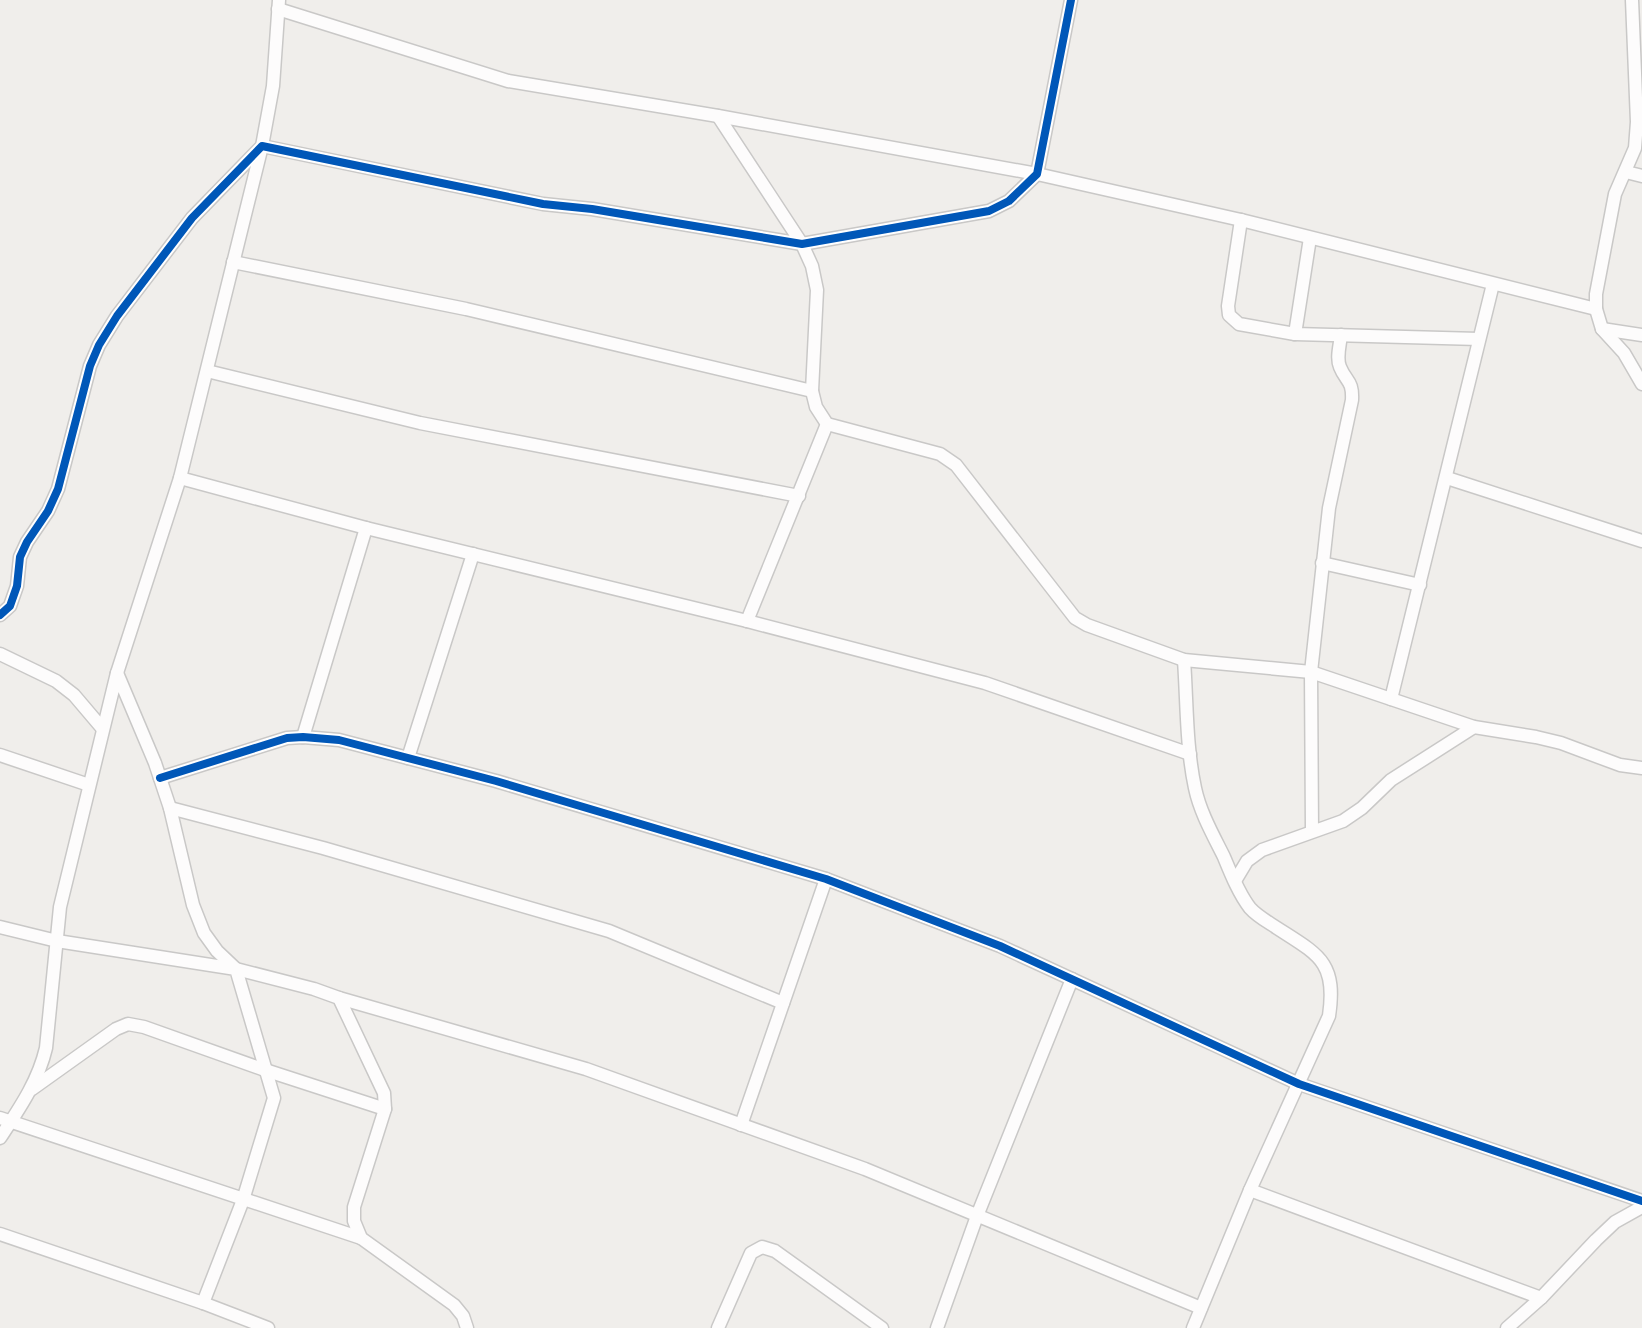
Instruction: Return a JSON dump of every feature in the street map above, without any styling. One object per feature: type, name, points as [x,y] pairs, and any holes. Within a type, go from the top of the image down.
[{"type":"street","points":[[262,146],[543,204],[592,209],[802,244],[989,211],[1009,201],[1037,174],[1071,0]]},
{"type":"street","points":[[1632,0],[1637,122],[1635,148],[1626,172],[1614,194],[1596,294],[1596,309],[1602,329],[1624,353],[1642,384]]},
{"type":"street","points":[[32,1089],[46,1048],[60,907],[102,728],[117,673],[180,478],[262,146],[273,86],[279,5],[508,82],[718,116],[1037,174],[1241,220],[1596,309]]},
{"type":"street","points":[[718,116],[802,244],[812,266],[816,290],[812,391],[816,407],[827,424],[940,454],[956,465],[1075,618],[1087,625],[1184,660],[1311,672],[1474,727],[1552,741],[1620,765],[1642,768]]},
{"type":"street","points":[[0,616],[10,606],[16,586],[20,557],[27,542],[48,511],[58,489],[90,366],[99,346],[117,316],[192,218],[262,146]]},
{"type":"street","points":[[1626,172],[1642,176]]},
{"type":"street","points":[[1241,220],[1228,306],[1229,315],[1239,324],[1295,334],[1480,339]]},
{"type":"street","points":[[1295,334],[1310,238]]},
{"type":"street","points":[[233,262],[466,309],[812,391]]},
{"type":"street","points":[[1391,699],[1447,478],[1493,284]]},
{"type":"street","points":[[1602,329],[1642,335]]},
{"type":"street","points":[[1312,831],[1311,672],[1329,508],[1353,390],[1349,380],[1340,369],[1338,360],[1341,335]]},
{"type":"street","points":[[207,371],[420,423],[799,496]]},
{"type":"street","points":[[747,621],[827,424]]},
{"type":"street","points":[[180,478],[366,528],[747,621],[985,683],[1190,754]]},
{"type":"street","points":[[1447,478],[1642,541]]},
{"type":"street","points":[[303,737],[366,528]]},
{"type":"street","points":[[408,758],[474,554]]},
{"type":"street","points":[[1322,563],[1420,585]]},
{"type":"street","points":[[0,654],[56,681],[74,695],[102,728]]},
{"type":"street","points":[[1184,660],[1190,754],[1195,788],[1201,808],[1235,881],[1250,908],[1262,919],[1319,957],[1330,974],[1333,993],[1329,1016],[1250,1190],[1193,1328]]},
{"type":"street","points":[[117,673],[160,778],[170,808],[193,905],[204,933],[217,951],[236,970],[274,1098],[243,1200],[203,1303]]},
{"type":"street","points":[[1235,881],[1247,861],[1262,850],[1343,821],[1362,808],[1391,780],[1474,727]]},
{"type":"street","points":[[160,778],[287,738],[303,737],[339,740],[496,781],[826,879],[1000,946],[1298,1084],[1642,1201]]},
{"type":"street","points":[[0,755],[89,785]]},
{"type":"street","points":[[170,808],[323,848],[609,931],[783,1003]]},
{"type":"street","points":[[741,1125],[826,879]]},
{"type":"street","points":[[0,927],[56,941],[236,970],[314,989],[586,1070],[865,1170],[1201,1308]]},
{"type":"street","points":[[937,1328],[978,1216],[1072,979]]},
{"type":"street","points":[[339,998],[384,1093],[386,1109],[354,1207],[354,1221],[361,1238]]},
{"type":"street","points":[[0,1138],[6,1120],[32,1089],[116,1029],[128,1024],[144,1027],[265,1070],[386,1109]]},
{"type":"street","points":[[6,1120],[361,1238],[454,1305],[463,1316],[467,1328]]},
{"type":"street","points":[[1250,1190],[1541,1298]]},
{"type":"street","points":[[1507,1328],[1541,1298],[1615,1222],[1642,1207]]},
{"type":"street","points":[[0,1234],[203,1303],[268,1328]]},
{"type":"street","points":[[718,1328],[751,1254],[762,1247],[775,1251],[882,1328]]},
{"type":"cycle path","points":[[0,615],[10,606],[17,586],[20,557],[27,542],[48,511],[58,489],[90,366],[99,345],[117,316],[192,218],[262,146],[543,204],[592,209],[802,244],[989,211],[1009,201],[1037,174],[1071,0]]},
{"type":"cycle path","points":[[160,778],[287,738],[303,737],[339,740],[496,781],[826,879],[1000,946],[1299,1084],[1642,1201]]}]
